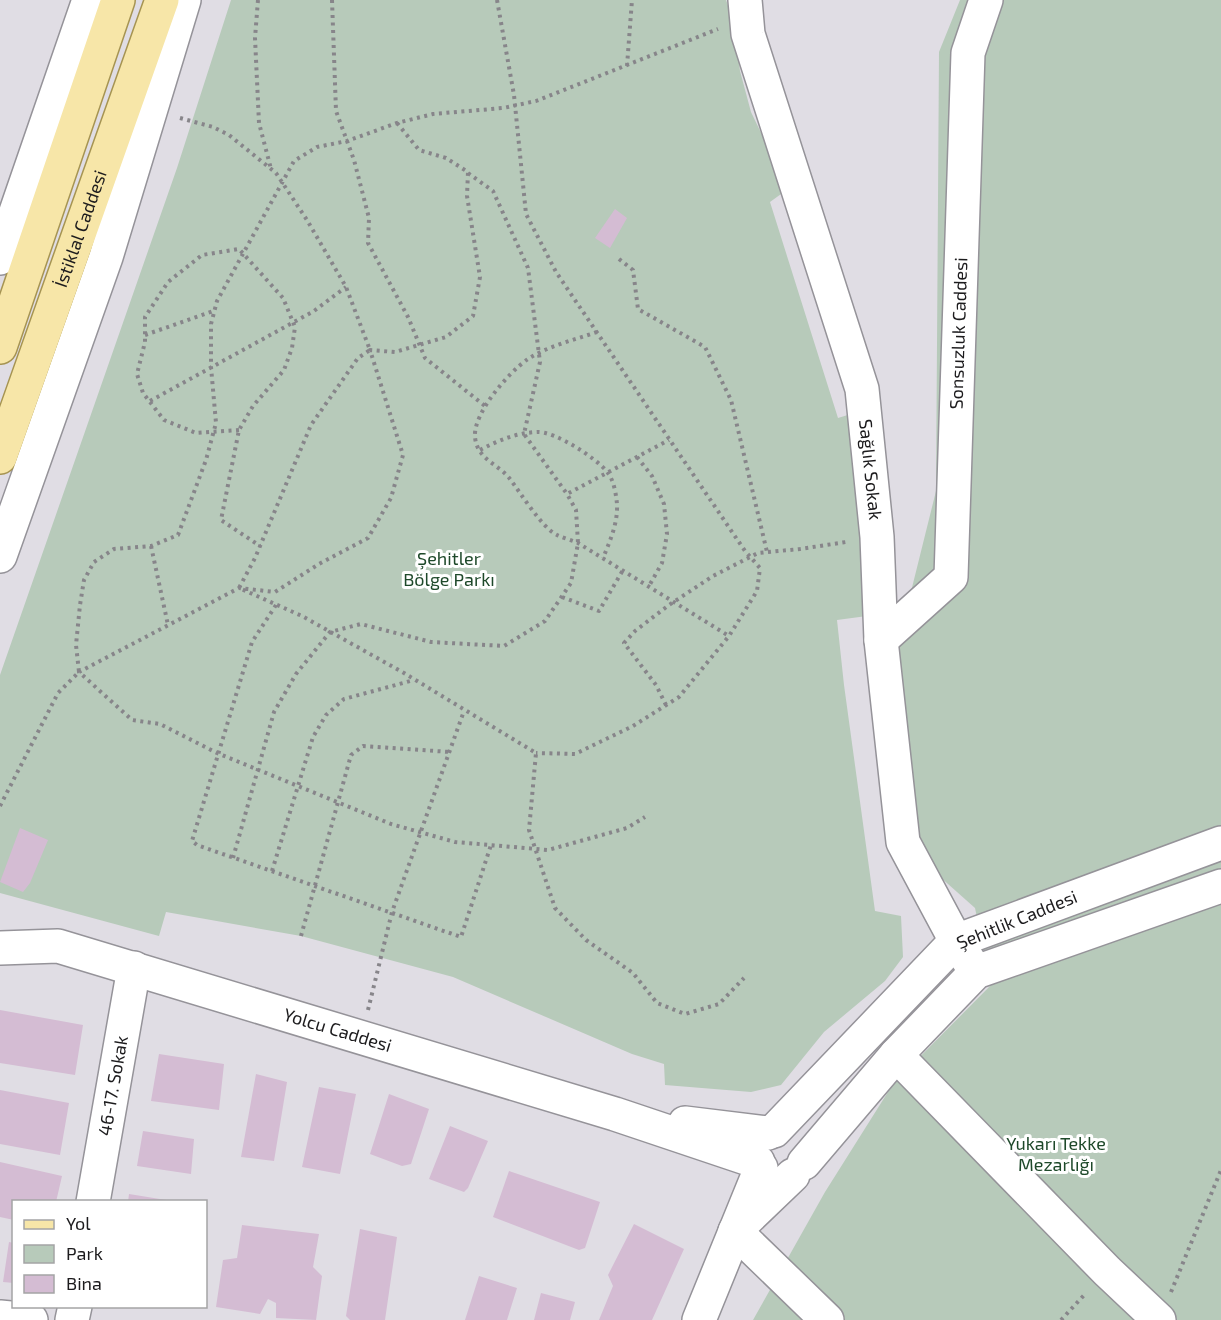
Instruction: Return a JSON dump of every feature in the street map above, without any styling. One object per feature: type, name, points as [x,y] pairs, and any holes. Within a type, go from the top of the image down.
[{"type":"main road","points":[[0,347],[118,0]]},
{"type":"main road","name":"İstiklal Caddesi","points":[[0,457],[162,0]]},
{"type":"street","points":[[0,258],[89,0]]},
{"type":"street","points":[[0,556],[103,268],[184,0]]},
{"type":"street","name":"Sağlık Sokak","points":[[745,0],[748,34],[862,389],[877,537],[881,640],[903,842],[956,941],[976,972]]},
{"type":"street","name":"Sonsuzluk Caddesi","points":[[881,640],[951,577],[968,53],[986,0]]},
{"type":"street","name":"Şehitlik Caddesi","points":[[765,1149],[956,941],[1221,843]]},
{"type":"street","name":"Şehitlik Caddesi","points":[[735,1231],[799,1169],[896,1055],[976,972],[1221,886]]},
{"type":"street","name":"Yolcu Caddesi","points":[[0,931],[134,968],[615,1114],[765,1149]]},
{"type":"street","name":"Yolcu Caddesi","points":[[0,948],[58,946]]},
{"type":"street","name":"46-17. Sokak","points":[[93,1200],[134,968]]},
{"type":"street","points":[[896,1055],[1107,1271],[1163,1309]]},
{"type":"street","points":[[699,1320],[765,1149],[788,1131],[801,1140],[805,1155],[799,1169],[778,1178],[771,1176],[765,1149]]},
{"type":"street","points":[[735,1231],[827,1320]]},
{"type":"street","points":[[0,1317],[32,1320]]},
{"type":"path","points":[[258,0],[255,38],[260,123],[271,169]]},
{"type":"path","points":[[332,0],[336,111],[354,160],[369,218],[368,243],[408,317],[425,358],[485,406]]},
{"type":"path","points":[[239,588],[302,616],[415,680],[536,753],[575,754],[633,726],[679,698],[729,636],[758,591],[760,568],[669,440],[556,272],[526,214],[514,106],[497,0]]},
{"type":"path","points":[[627,66],[632,0]]},
{"type":"path","points":[[645,818],[627,828],[548,850],[454,842],[391,824],[217,753],[159,724],[132,720],[79,672],[76,645],[80,605],[84,580],[93,562],[114,549],[150,546],[178,536],[206,460],[216,423],[211,367],[211,324],[217,301],[294,161],[317,147],[347,141],[397,123],[433,114],[514,106],[536,101],[723,27],[748,34]]},
{"type":"path","points":[[0,806],[58,693],[79,672],[239,588],[275,592],[319,564],[368,538],[391,498],[404,455],[370,350],[346,286],[282,181],[271,169],[229,135],[151,109]]},
{"type":"path","points":[[397,123],[419,150],[446,158],[493,191],[528,267],[540,362],[524,434]]},
{"type":"path","points":[[239,588],[260,546],[311,425],[358,358],[370,350],[394,352],[446,337],[473,316],[480,277],[467,196],[468,172]]},
{"type":"path","points":[[239,430],[196,433],[164,420],[143,393],[137,374],[145,335],[146,316],[168,282],[202,255],[239,249],[283,298],[295,327],[292,348],[284,370],[253,406],[239,430],[221,520],[260,546]]},
{"type":"path","points":[[619,259],[633,270],[638,309],[705,347],[731,400],[767,552]]},
{"type":"path","points":[[150,401],[314,311],[346,286]]},
{"type":"path","points":[[145,335],[214,311]]},
{"type":"path","points":[[597,332],[556,346],[528,360],[490,397],[480,415],[475,437],[480,450],[487,461],[507,475],[530,507],[554,534],[578,543],[729,636]]},
{"type":"path","points":[[480,450],[503,438],[540,432],[573,444],[608,472],[617,506],[613,531],[603,558]]},
{"type":"path","points":[[233,858],[274,712],[296,674],[330,632],[361,624],[431,642],[504,646],[545,621],[562,597],[571,583],[578,543],[576,510],[524,434]]},
{"type":"path","points":[[567,494],[669,440]]},
{"type":"path","points":[[637,457],[652,476],[664,504],[668,534],[663,563],[649,586]]},
{"type":"path","points":[[666,705],[656,685],[624,643],[635,631],[713,576],[758,553],[877,537]]},
{"type":"path","points":[[150,546],[168,625]]},
{"type":"path","points":[[562,597],[598,611],[623,570]]},
{"type":"path","points":[[276,605],[252,642],[192,840],[197,845],[233,858],[461,937],[491,845]]},
{"type":"path","points":[[272,871],[313,738],[327,715],[344,699],[415,680]]},
{"type":"path","points":[[361,1037],[392,912],[464,711]]},
{"type":"path","points":[[301,936],[351,755],[363,746],[450,752]]},
{"type":"path","points":[[536,753],[529,830],[555,908],[586,940],[633,973],[657,1003],[685,1014],[719,1004],[744,978]]},
{"type":"path","points":[[1163,1309],[1221,1170]]},
{"type":"path","points":[[1061,1320],[1107,1271]]},
{"type":"green space","name":"Şehitler Bölge Parkı","points":[[231,0],[726,0],[734,22],[740,71],[751,112],[788,189],[770,202],[838,418],[851,414],[867,616],[837,620],[875,911],[901,916],[903,957],[885,981],[824,1032],[781,1085],[751,1092],[665,1085],[664,1064],[632,1054],[453,977],[301,936],[166,912],[159,936],[0,893],[0,675],[177,168]]},
{"type":"green space","name":"Yukarı Tekke Mezarlığı","points":[[960,0],[1221,0],[1221,1320],[753,1320],[825,1192],[893,1084],[991,985],[975,908],[939,876],[918,840],[897,648],[936,491],[939,52]]},
{"type":"building","points":[[615,209],[627,218],[610,248],[595,238]]},
{"type":"building","points":[[20,828],[48,840],[30,883],[23,892],[0,882]]},
{"type":"building","points":[[0,1010],[83,1025],[75,1075],[0,1063]]},
{"type":"building","points":[[159,1054],[224,1064],[219,1110],[151,1101]]},
{"type":"building","points":[[256,1074],[287,1082],[274,1161],[241,1157]]},
{"type":"building","points":[[319,1087],[356,1094],[340,1174],[302,1167]]},
{"type":"building","points":[[0,1090],[69,1103],[60,1155],[0,1144]]},
{"type":"building","points":[[389,1094],[429,1109],[411,1164],[402,1166],[370,1154]]},
{"type":"building","points":[[450,1126],[488,1141],[468,1188],[464,1192],[429,1179]]},
{"type":"building","points":[[143,1131],[194,1139],[191,1174],[137,1166]]},
{"type":"building","points":[[0,1162],[62,1176],[56,1200],[12,1200],[12,1220],[0,1217]]},
{"type":"building","points":[[509,1171],[600,1202],[585,1248],[579,1250],[493,1217]]},
{"type":"building","points":[[129,1194],[166,1200],[128,1200]]},
{"type":"building","points":[[634,1224],[684,1249],[652,1320],[599,1320],[613,1286],[608,1275]]},
{"type":"building","points":[[242,1225],[319,1234],[313,1267],[322,1276],[316,1320],[276,1318],[276,1303],[268,1299],[260,1314],[216,1307],[223,1260],[237,1258]]},
{"type":"building","points":[[360,1229],[397,1237],[385,1320],[350,1320],[346,1316]]},
{"type":"building","points":[[9,1242],[12,1243],[12,1283],[3,1282]]},
{"type":"building","points":[[479,1276],[517,1288],[507,1320],[465,1320]]},
{"type":"building","points":[[541,1293],[575,1302],[570,1320],[534,1320]]}]
